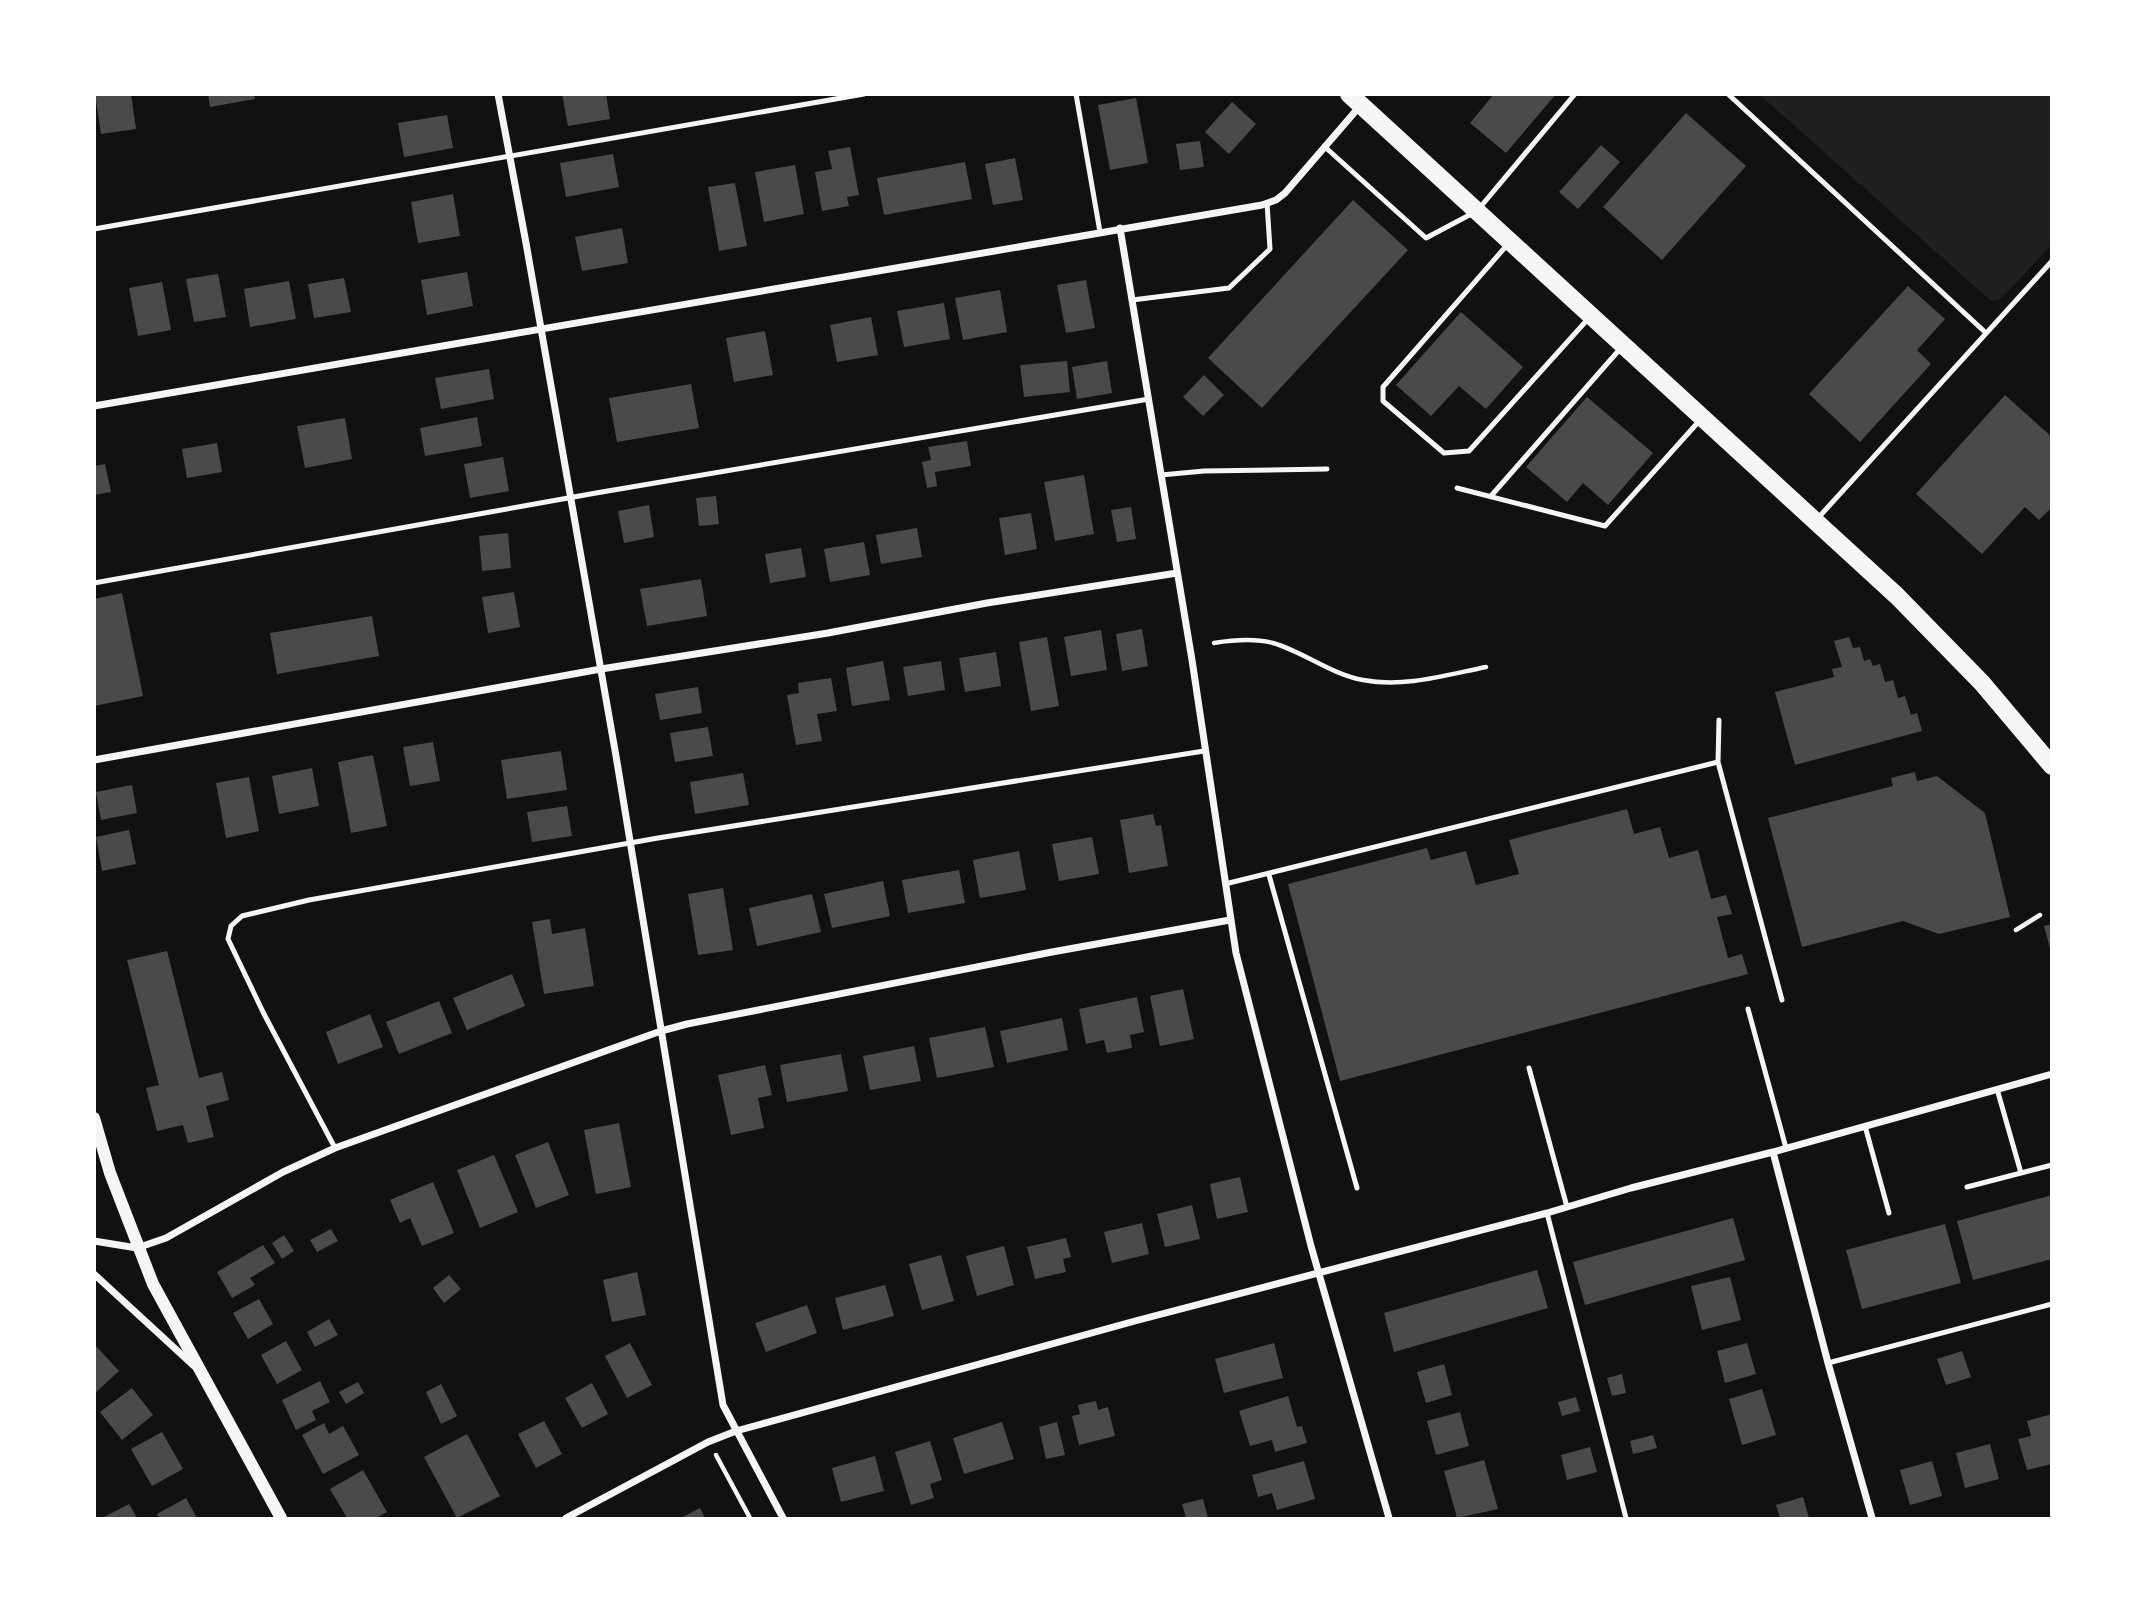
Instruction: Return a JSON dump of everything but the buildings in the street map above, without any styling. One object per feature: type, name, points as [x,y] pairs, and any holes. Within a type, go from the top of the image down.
[{"type":"main road","points":[[1355,100],[1816,520],[1941,639],[2052,766]]},
{"type":"street","points":[[498,94],[631,843],[723,1405],[783,1518]]},
{"type":"street","points":[[94,406],[1267,203],[1285,192],[1325,147],[1355,100]]},
{"type":"street","points":[[1120,228],[1236,953],[1319,1273],[1389,1518]]},
{"type":"street","points":[[94,760],[601,669],[1177,573]]},
{"type":"street","points":[[94,1241],[137,1248],[166,1238],[283,1172],[335,1148],[662,1031],[1039,955],[1230,920]]},
{"type":"street","points":[[566,1518],[708,1442],[736,1432],[1135,1321],[1547,1213],[2052,1074]]},
{"type":"street","points":[[94,1118],[98,1140],[137,1248],[153,1284],[281,1518]]},
{"type":"street","points":[[1773,1152],[1872,1518]]},
{"type":"street","points":[[94,1274],[201,1373]]},
{"type":"lane","points":[[94,229],[864,94]]},
{"type":"lane","points":[[1076,94],[1100,232]]},
{"type":"lane","points":[[1325,147],[1426,238],[1477,211],[1575,94]]},
{"type":"lane","points":[[1728,94],[1986,333]]},
{"type":"lane","points":[[1132,300],[1229,288],[1270,249],[1267,203]]},
{"type":"lane","points":[[1510,242],[1384,387],[1383,401],[1444,453],[1469,451],[1591,316]]},
{"type":"lane","points":[[1816,520],[2052,261]]},
{"type":"lane","points":[[1490,496],[1623,345]]},
{"type":"lane","points":[[94,583],[569,497],[1149,400]]},
{"type":"lane","points":[[1457,488],[1605,526],[1703,417]]},
{"type":"lane","points":[[1161,475],[1204,471],[1327,469]]},
{"type":"lane","points":[[1719,720],[1718,762],[1782,1000]]},
{"type":"lane","points":[[335,1148],[264,1014],[228,939],[232,926],[242,916],[309,900],[631,843],[1204,751]]},
{"type":"lane","points":[[1225,884],[1718,762]]},
{"type":"lane","points":[[1269,875],[1357,1188]]},
{"type":"lane","points":[[1748,1009],[1786,1148]]},
{"type":"lane","points":[[1529,1068],[1567,1207]]},
{"type":"lane","points":[[1997,1089],[2021,1172]]},
{"type":"lane","points":[[1865,1126],[1889,1213]]},
{"type":"lane","points":[[1967,1187],[2052,1165]]},
{"type":"lane","points":[[1547,1213],[1626,1518]]},
{"type":"lane","points":[[1828,1363],[2052,1304]]},
{"type":"path","points":[[1214,643],[1241,640],[1273,643],[1327,669],[1363,680],[1398,683],[1486,667]]},
{"type":"path","points":[[2016,930],[2040,915]]},
{"type":"path","points":[[708,1442],[750,1518]]},
{"type":"shaded area","points":[[1760,95],[2051,95],[2051,245],[2003,297],[1990,300]]}]
